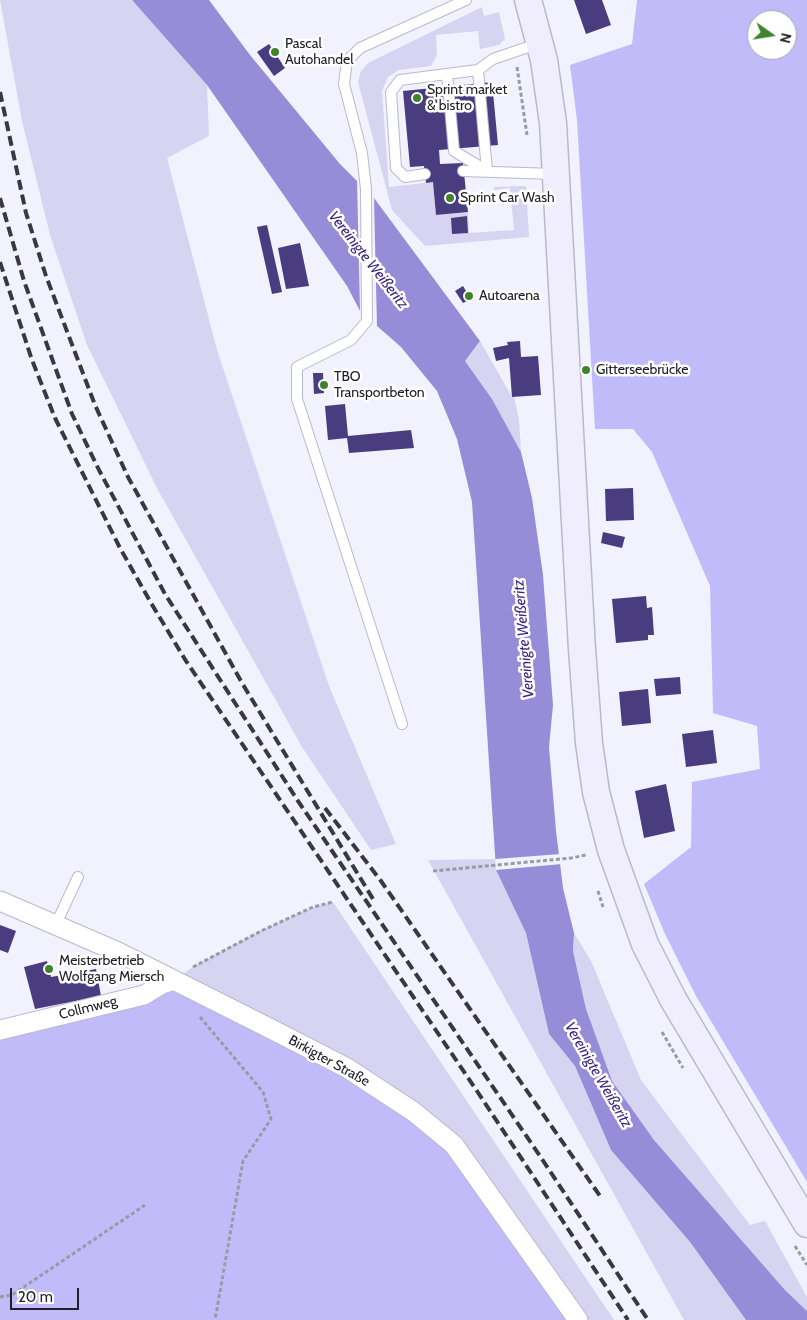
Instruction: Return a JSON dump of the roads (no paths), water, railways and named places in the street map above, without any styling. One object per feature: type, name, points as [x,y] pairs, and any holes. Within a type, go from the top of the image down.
[{"type":"main road","points":[[528,0],[540,43],[553,123],[582,649],[589,743],[596,792],[616,868],[645,944],[673,999],[807,1224]]},
{"type":"street","name":"Birkigter Straße","points":[[0,901],[56,924],[174,980],[347,1068],[414,1112],[454,1145],[578,1320]]},
{"type":"street","name":"Collmweg","points":[[0,1030],[144,995],[162,984],[174,980]]},
{"type":"lane","points":[[402,724],[297,399],[297,367],[351,340],[367,320],[366,189],[362,153],[344,84],[347,61],[360,48],[466,0]]},
{"type":"lane","points":[[425,174],[405,177],[396,168],[391,92],[400,80],[478,70],[493,59],[540,43]]},
{"type":"lane","points":[[478,70],[487,171]]},
{"type":"lane","points":[[447,74],[454,152],[487,171]]},
{"type":"lane","points":[[464,170],[555,174]]},
{"type":"lane","points":[[56,924],[78,877]]},
{"type":"water","name":"Vereinigte Weißeritz","points":[[132,0],[209,0],[250,55],[340,164],[374,198],[480,341],[465,361],[492,399],[521,452],[532,498],[543,575],[553,705],[549,747],[556,831],[563,888],[574,933],[573,951],[586,1009],[612,1081],[654,1140],[785,1290],[807,1311],[807,1320],[746,1320],[690,1242],[611,1150],[575,1066],[549,1034],[526,933],[496,870],[472,502],[457,439],[437,391],[401,347],[360,311],[347,286],[207,85]]},
{"type":"railway","points":[[0,92],[26,213],[46,276],[95,405],[128,477],[242,683],[373,899]]},
{"type":"railway","points":[[0,198],[24,281],[72,414],[99,470],[165,594],[298,801],[540,1156],[648,1320]]},
{"type":"railway","points":[[0,262],[32,360],[55,418],[120,548],[151,603],[186,661],[477,1091],[628,1320]]},
{"type":"railway","points":[[325,808],[381,881],[600,1196]]},
{"type":"place","name":"Pascal Autohandel","points":[[275,52]]},
{"type":"place","name":"Sprint market & bistro","points":[[417,98]]},
{"type":"place","name":"Sprint Car Wash","points":[[450,198]]},
{"type":"place","name":"Autoarena","points":[[469,296]]},
{"type":"place","name":"Gitterseebrücke","points":[[586,370]]},
{"type":"place","name":"TBO Transportbeton","points":[[324,385]]},
{"type":"place","name":"Meisterbetrieb Wolfgang Miersch","points":[[49,969]]}]
